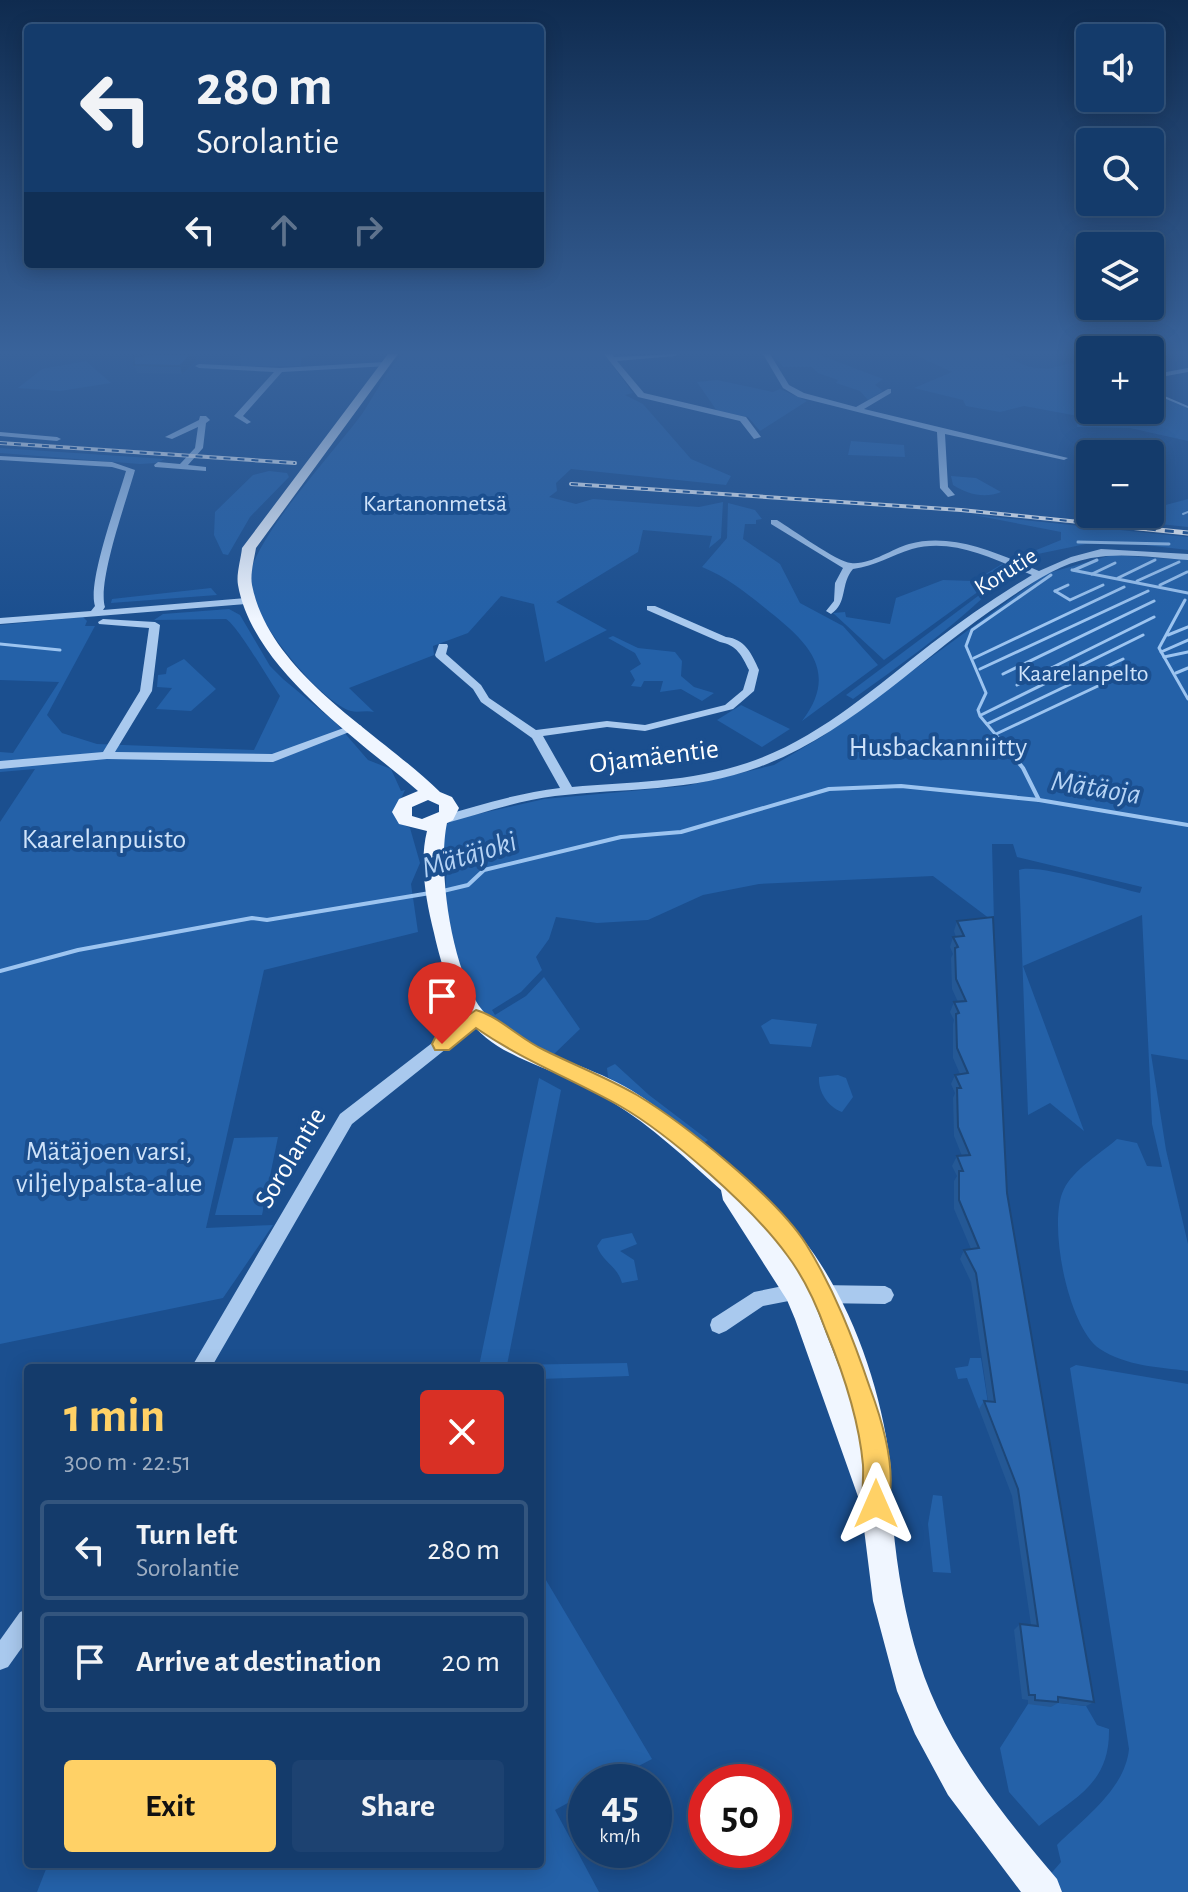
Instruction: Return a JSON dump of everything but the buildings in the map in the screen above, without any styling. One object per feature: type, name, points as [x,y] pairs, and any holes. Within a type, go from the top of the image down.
[{"type":"main road","points":[[327,442],[249,548],[242,571],[245,598],[265,636],[295,675],[405,770],[441,810]]},
{"type":"main road","points":[[405,770],[409,800],[402,808],[402,816],[415,825],[433,853]]},
{"type":"main road","points":[[409,800],[441,810]]},
{"type":"main road","points":[[415,825],[441,810]]},
{"type":"main road","points":[[441,810],[433,853],[440,915],[458,989],[476,1017],[519,1047],[629,1101],[669,1129],[752,1200],[796,1249],[809,1293],[865,1408],[876,1465],[876,1504],[895,1629],[903,1660],[928,1726],[988,1823],[1044,1892]]},
{"type":"street","points":[[184,463],[203,442]]},
{"type":"street","points":[[942,442],[944,488],[951,495]]},
{"type":"street","points":[[992,442],[1064,458]]},
{"type":"street","points":[[0,458],[112,465],[131,470],[97,598],[101,605],[93,619],[155,625],[146,691],[107,755]]},
{"type":"street","points":[[158,465],[184,463],[203,469]]},
{"type":"street","points":[[774,522],[850,567]]},
{"type":"street","points":[[831,611],[846,598],[837,584],[850,567],[923,544],[972,548],[1031,571]]},
{"type":"street","name":"Korutie","points":[[861,701],[1031,571],[1111,552],[1188,557]]},
{"type":"street","points":[[0,621],[245,598]]},
{"type":"street","points":[[535,734],[607,724],[649,728],[729,707],[743,697],[753,682],[754,670],[745,651],[730,640],[651,608]]},
{"type":"street","points":[[443,646],[440,655],[477,687],[485,700],[535,734],[568,791]]},
{"type":"street","name":"Ojamäentie","points":[[441,810],[484,808],[568,791],[650,786],[742,769],[792,748],[861,701]]},
{"type":"street","points":[[0,765],[107,755],[273,758],[356,727]]},
{"type":"street","name":"Sorolantie","points":[[202,1364],[346,1119],[476,1017]]},
{"type":"street","points":[[719,1325],[760,1298],[809,1293],[885,1295]]},
{"type":"street","points":[[0,1659],[24,1626]]},
{"type":"green space","name":"Kartanonmetsä","points":[[339,442],[676,442],[691,459],[731,476],[726,485],[571,469],[556,483],[557,491],[549,497],[576,504],[593,499],[699,507],[723,502],[721,538],[709,548],[712,536],[643,530],[638,552],[556,602],[607,630],[545,662],[534,604],[501,596],[468,633],[433,646],[434,655],[349,688],[374,712],[353,712],[322,691],[272,634],[252,595],[249,580],[254,563],[264,542]]},
{"type":"green space","points":[[851,442],[868,442],[904,445],[905,457],[848,455]]},
{"type":"green space","points":[[0,448],[165,459],[140,464],[0,453]]},
{"type":"green space","points":[[269,471],[287,473],[289,477],[250,517],[228,555],[223,554],[214,535],[215,512],[253,475]]},
{"type":"green space","points":[[951,476],[976,478],[1001,492],[988,495],[970,493],[953,485]]},
{"type":"green space","points":[[1188,499],[1188,527],[1164,524],[1164,505]]},
{"type":"green space","points":[[728,503],[755,510],[762,519],[756,520],[756,524],[745,524],[743,539],[780,564],[800,603],[843,626],[878,665],[802,721],[813,703],[818,686],[818,671],[805,644],[743,591],[702,567],[727,538]]},
{"type":"green space","points":[[974,515],[1076,525],[1076,528],[1188,537],[1188,550],[1128,543],[1086,544],[1014,559],[1061,540],[1061,532]]},
{"type":"green space","points":[[1112,555],[1188,560],[1188,1060],[1151,1054],[1166,1150],[1188,1244],[1188,1371],[1131,1362],[1100,1349],[1078,1320],[1059,1249],[1059,1204],[1064,1189],[1074,1175],[1117,1139],[1137,1143],[1147,1166],[1162,1167],[1152,1124],[1142,915],[1023,966],[1084,1131],[1050,1103],[1028,1115],[1019,870],[1059,873],[1140,893],[1142,887],[1017,857],[1013,844],[992,844],[994,922],[933,876],[759,884],[703,895],[648,920],[597,923],[556,917],[549,939],[536,957],[542,970],[521,992],[492,1010],[495,1015],[526,996],[544,977],[580,1029],[553,1055],[522,1041],[493,1022],[469,989],[452,943],[448,918],[446,894],[451,854],[441,850],[445,825],[456,819],[544,799],[686,786],[774,765],[823,736],[1045,574]]},
{"type":"green space","points":[[1002,564],[1008,566],[1008,570],[884,660],[833,613],[845,612],[846,617],[890,624],[896,598],[943,580],[974,581]]},
{"type":"green space","points":[[211,588],[217,595],[111,603],[112,599]]},
{"type":"green space","points":[[982,593],[986,595],[904,662],[853,699],[846,695]]},
{"type":"green space","points":[[229,609],[240,615],[270,666],[336,723],[368,760],[391,769],[401,791],[405,790],[398,805],[400,823],[410,828],[420,863],[411,884],[418,932],[264,970],[206,1228],[273,1225],[223,1298],[0,1344],[0,822],[35,769],[0,772],[0,752],[13,753],[59,682],[0,680],[0,625],[83,617],[87,621],[85,626],[95,626],[47,715],[62,733],[97,744],[254,750],[280,696],[238,631],[226,619],[154,620],[163,614]]},
{"type":"green space","points":[[613,636],[638,648],[675,652],[682,661],[681,676],[694,687],[714,693],[702,701],[681,689],[660,692],[663,681],[644,681],[641,687],[631,686],[635,680],[630,671],[641,664],[635,653],[608,638]]},
{"type":"green space","points":[[184,659],[216,689],[191,711],[156,709],[172,688],[157,687],[158,675],[166,674],[167,668]]},
{"type":"green space","points":[[741,705],[790,729],[762,747],[717,720]]},
{"type":"green space","points":[[772,1019],[817,1024],[811,1047],[770,1044],[761,1026]]},
{"type":"green space","points":[[615,1064],[649,1095],[708,1140],[704,1143],[608,1077],[607,1068]]},
{"type":"green space","points":[[838,1075],[846,1078],[853,1097],[842,1112],[828,1103],[819,1083],[819,1077]]},
{"type":"green space","points":[[539,1078],[561,1090],[507,1364],[479,1364]]},
{"type":"green space","points":[[278,1137],[262,1215],[215,1215],[234,1138]]},
{"type":"green space","points":[[632,1233],[637,1244],[620,1251],[634,1260],[638,1280],[622,1283],[597,1246],[602,1239]]},
{"type":"green space","points":[[970,1358],[981,1358],[989,1410],[979,1409],[967,1378],[958,1379],[955,1368],[968,1366]]},
{"type":"green space","points":[[627,1363],[629,1376],[544,1379],[544,1364]]},
{"type":"green space","points":[[1076,1365],[1188,1384],[1188,1892],[1061,1892],[1048,1877],[1061,1862],[1057,1845],[1112,1790],[1126,1763],[1129,1749],[1070,1368]]},
{"type":"green space","points":[[933,1495],[942,1496],[951,1573],[933,1572],[928,1524]]},
{"type":"green space","points":[[544,1577],[652,1759],[642,1764],[568,1764],[568,1803],[555,1810],[568,1834],[568,1868],[586,1868],[599,1892],[37,1892],[46,1868],[544,1868]]},
{"type":"green space","points":[[1050,1702],[1086,1706],[1097,1725],[1109,1729],[1108,1747],[1104,1763],[1089,1786],[1039,1826],[1009,1792],[1000,1748],[1028,1704]]},
{"type":"waterway","points":[[1183,514],[1188,512]]},
{"type":"waterway","points":[[1078,542],[1169,544]]},
{"type":"waterway","points":[[1074,570],[1097,560]]},
{"type":"waterway","points":[[1118,578],[1155,560]]},
{"type":"waterway","points":[[1137,581],[1179,562]]},
{"type":"waterway","points":[[1092,574],[1115,563]]},
{"type":"waterway","points":[[1072,570],[1092,574]]},
{"type":"waterway","points":[[1160,585],[1187,572]]},
{"type":"waterway","points":[[1092,574],[1188,593]]},
{"type":"waterway","points":[[1011,753],[980,716],[978,710],[986,693],[966,646],[972,630],[1051,575]]},
{"type":"waterway","points":[[1068,585],[1055,591],[1070,600],[1103,585]]},
{"type":"waterway","points":[[974,658],[1124,587]]},
{"type":"waterway","points":[[980,669],[1148,591]]},
{"type":"waterway","points":[[1161,652],[1159,648],[1185,600]]},
{"type":"waterway","points":[[1003,674],[1154,601]]},
{"type":"waterway","points":[[1017,685],[1154,617]]},
{"type":"waterway","points":[[1168,635],[1188,627]]},
{"type":"waterway","points":[[981,715],[1143,635]]},
{"type":"waterway","points":[[1161,652],[1188,640]]},
{"type":"waterway","points":[[0,644],[60,650]]},
{"type":"waterway","points":[[1161,652],[1164,657]]},
{"type":"waterway","points":[[1164,657],[1188,652]]},
{"type":"waterway","points":[[1164,657],[1188,699]]},
{"type":"waterway","points":[[987,724],[1123,659]]},
{"type":"waterway","points":[[1176,673],[1188,668]]},
{"type":"waterway","points":[[996,734],[1134,669]]},
{"type":"waterway","points":[[1009,751],[1023,768],[1039,800]]},
{"type":"waterway","name":"Mätäjoki","points":[[443,891],[468,885],[484,870],[621,837],[681,832],[829,789],[901,786],[1039,800]]},
{"type":"waterway","name":"Mätäoja","points":[[1039,800],[1188,825]]},
{"type":"waterway","name":"Mätäjoki","points":[[0,971],[78,950],[252,918],[267,920],[430,893]]},
{"type":"railway","points":[[0,443],[295,463]]},
{"type":"railway","points":[[571,484],[961,510],[1148,529]]},
{"type":"railway","points":[[1139,528],[1188,533]]},
{"type":"route","points":[[442,1044],[476,1017],[519,1047],[629,1101],[669,1129],[752,1200],[796,1249],[837,1325],[865,1408],[876,1465],[876,1504]]},
{"type":"park label","name":"Kaarelanpelto","points":[[1083,674]]},
{"type":"park label","name":"Husbackanniitty","points":[[938,748]]},
{"type":"park label","name":"Kaarelanpuisto","points":[[104,840]]},
{"type":"park label","name":"Mätäjoen varsi, viljelypalsta-alue","points":[[109,1168]]}]
